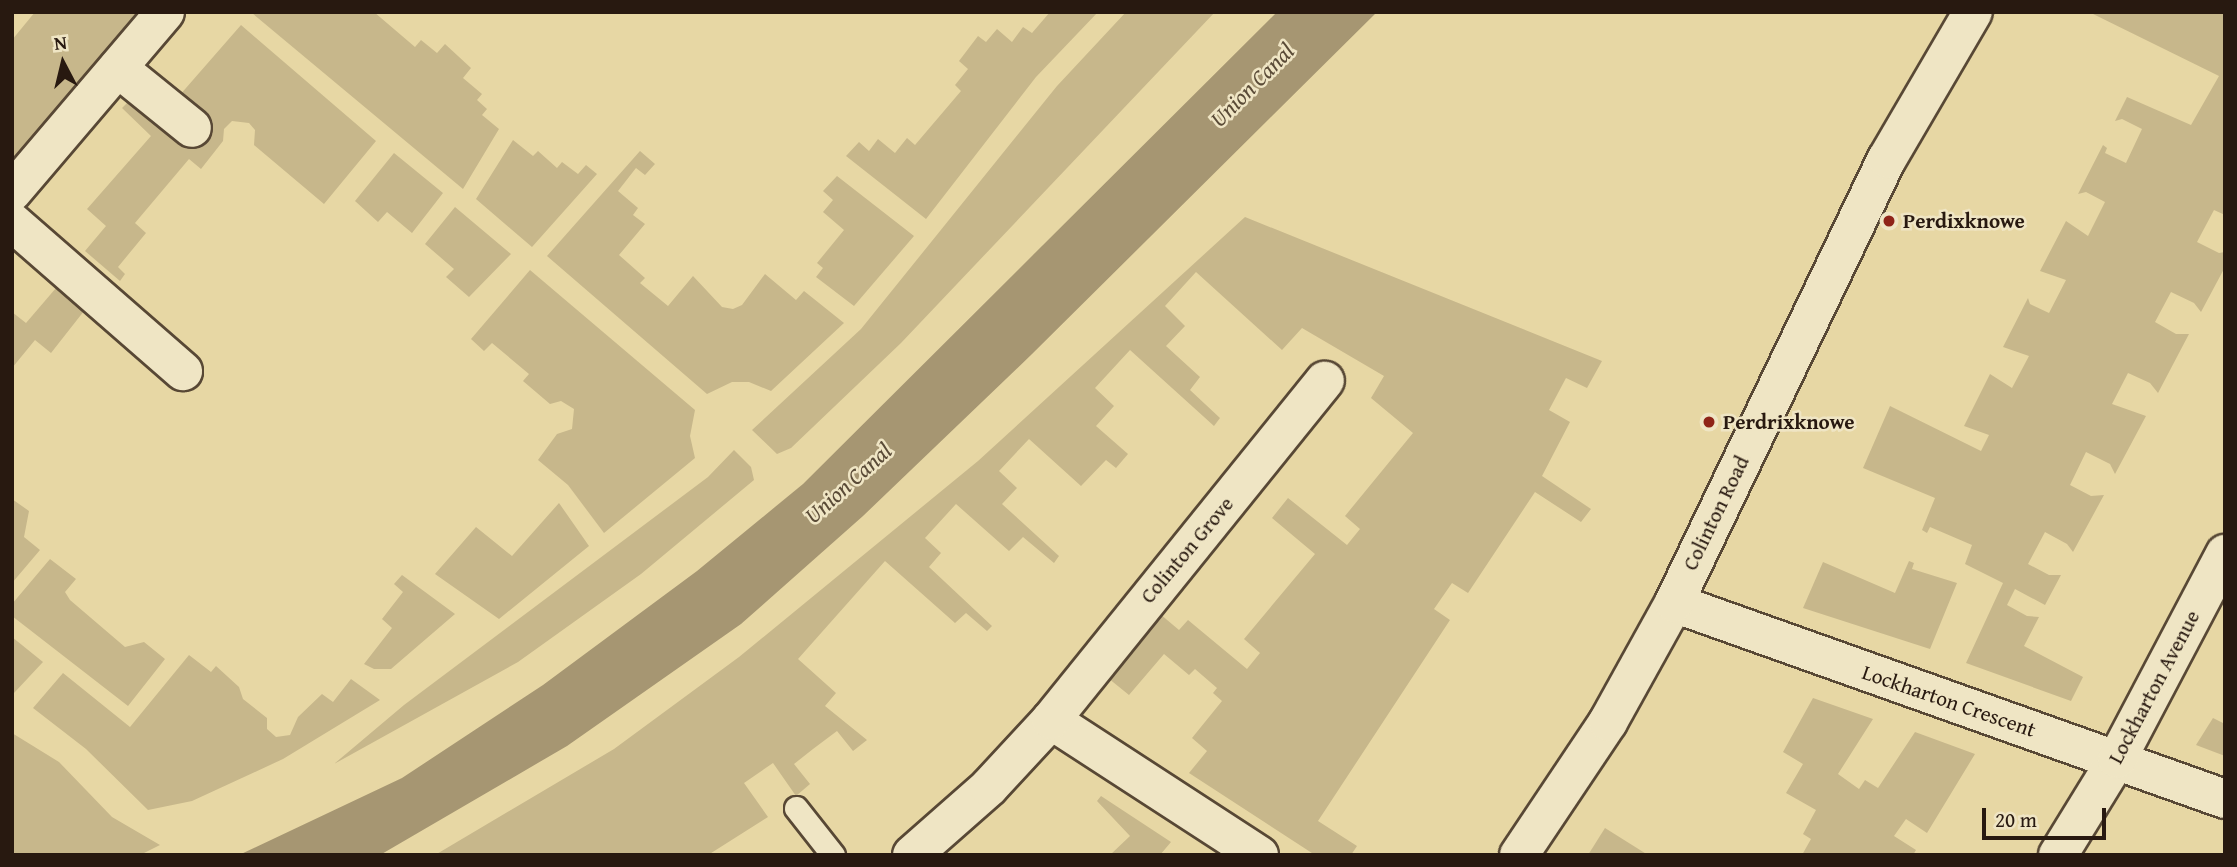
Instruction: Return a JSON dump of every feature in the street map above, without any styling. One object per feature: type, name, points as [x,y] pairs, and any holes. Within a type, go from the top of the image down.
[{"type":"street","points":[[12,191],[165,12]]},
{"type":"street","name":"Colinton Road","points":[[1519,855],[1608,722],[1674,603],[1887,159],[1973,12]]},
{"type":"street","points":[[118,68],[192,128]]},
{"type":"street","points":[[12,222],[183,371]]},
{"type":"street","name":"Colinton Grove","points":[[912,855],[989,787],[1051,720],[1325,381]]},
{"type":"street","name":"Lockharton Avenue","points":[[2058,855],[2117,759],[2225,554]]},
{"type":"street","name":"Lockharton Crescent","points":[[1674,603],[2225,799]]},
{"type":"street","points":[[1051,720],[1259,855]]},
{"type":"lane","points":[[796,808],[832,855]]},
{"type":"shaded area","points":[[35,12],[139,12],[12,164],[12,40]]},
{"type":"shaded area","points":[[374,12],[415,47],[421,40],[437,53],[445,44],[471,68],[463,78],[482,94],[477,100],[487,109],[482,115],[499,129],[463,189],[252,13]]},
{"type":"shaded area","points":[[1050,12],[1098,12],[1036,77],[926,219],[846,156],[859,142],[869,151],[878,139],[895,153],[907,138],[915,145],[961,91],[955,85],[968,69],[959,61],[978,36],[986,42],[997,29],[1012,42],[1023,27],[1032,33]]},
{"type":"shaded area","points":[[1126,12],[1215,12],[901,343],[791,448],[777,454],[752,430],[861,329],[1057,86]]},
{"type":"shaded area","points":[[2089,12],[2225,12],[2225,215],[2214,210],[2197,242],[2219,253],[2225,252],[2225,267],[2201,312],[2194,303],[2171,292],[2155,322],[2176,334],[2189,334],[2158,393],[2150,383],[2128,373],[2112,404],[2146,416],[2115,474],[2110,464],[2086,452],[2070,485],[2091,496],[2104,495],[2073,552],[2067,544],[2045,532],[2028,564],[2049,575],[2061,575],[2045,605],[2015,589],[2007,605],[2027,616],[2039,617],[2024,646],[2083,677],[2071,701],[1966,663],[2003,583],[1965,564],[1972,545],[1930,527],[1927,533],[1922,530],[1935,498],[1863,468],[1890,406],[1981,451],[1989,435],[1964,426],[1990,374],[2012,388],[2029,356],[2003,347],[2028,298],[2030,304],[2049,313],[2066,280],[2040,271],[2066,221],[2088,236],[2105,202],[2086,192],[2078,194],[2103,145],[2107,148],[2105,153],[2126,163],[2142,129],[2122,119],[2115,121],[2127,97],[2191,125],[2219,76]]},
{"type":"shaded area","points":[[241,25],[376,141],[324,204],[254,145],[255,130],[249,123],[232,121],[224,129],[223,141],[201,169],[189,159],[135,223],[146,233],[118,267],[125,274],[120,281],[85,251],[106,226],[87,209],[151,136],[122,108],[133,97],[194,149],[213,126],[179,96]]},
{"type":"shaded area","points":[[513,140],[533,156],[538,151],[557,168],[562,162],[578,174],[586,165],[597,174],[532,247],[476,199]]},
{"type":"shaded area","points":[[640,151],[655,164],[645,175],[636,168],[618,191],[638,208],[633,215],[645,224],[619,255],[645,278],[640,283],[668,306],[693,276],[722,307],[733,309],[742,305],[765,274],[796,300],[804,291],[844,323],[771,391],[749,382],[732,382],[707,394],[547,256]]},
{"type":"shaded area","points":[[394,153],[443,193],[412,233],[387,212],[378,222],[355,201]]},
{"type":"shaded area","points":[[837,176],[914,236],[854,306],[816,277],[823,268],[817,263],[844,230],[823,212],[833,200],[823,191]]},
{"type":"shaded area","points":[[455,207],[511,254],[469,297],[446,277],[454,269],[425,244]]},
{"type":"shaded area","points":[[1245,217],[1602,361],[1587,388],[1566,378],[1549,410],[1570,422],[1542,476],[1591,509],[1581,522],[1535,492],[1468,593],[1452,583],[1434,609],[1450,620],[1318,821],[1357,846],[1351,855],[1315,855],[1189,773],[1207,751],[1192,738],[1222,701],[1213,693],[1217,688],[1195,669],[1189,675],[1164,654],[1129,695],[1108,678],[1160,614],[1179,630],[1188,620],[1247,669],[1260,653],[1244,639],[1315,554],[1272,518],[1288,498],[1347,545],[1360,529],[1345,516],[1413,433],[1371,398],[1384,376],[1302,328],[1282,350],[1196,272],[1165,306],[1185,326],[1166,346],[1200,377],[1190,390],[1220,418],[1214,426],[1130,350],[1095,388],[1114,406],[1096,426],[1128,454],[1116,468],[1106,460],[1081,486],[1029,439],[999,471],[1017,488],[1002,504],[1059,556],[1054,563],[1023,537],[1009,551],[956,504],[925,538],[941,553],[929,567],[992,626],[987,631],[966,613],[955,623],[885,561],[798,659],[836,693],[825,706],[867,740],[853,751],[837,731],[813,749],[794,764],[810,784],[796,796],[773,763],[744,783],[768,817],[708,855],[435,855],[614,749],[739,657],[978,461]]},
{"type":"shaded area","points":[[530,270],[695,410],[690,436],[695,458],[604,533],[568,485],[538,460],[557,434],[572,429],[574,409],[561,401],[550,404],[523,381],[529,374],[492,343],[484,351],[471,339]]},
{"type":"shaded area","points":[[56,288],[84,311],[51,353],[35,340],[12,368],[12,312],[26,323]]},
{"type":"shaded area","points":[[734,450],[751,467],[754,480],[641,574],[518,662],[334,764],[404,705],[708,477]]},
{"type":"shaded area","points":[[12,499],[29,511],[24,537],[40,550],[12,583]]},
{"type":"shaded area","points":[[559,503],[589,546],[499,619],[435,574],[476,527],[512,556]]},
{"type":"shaded area","points":[[50,559],[76,579],[65,592],[70,600],[125,647],[144,642],[165,659],[128,706],[12,616],[12,604]]},
{"type":"shaded area","points":[[1909,561],[1914,563],[1912,569],[1957,583],[1930,649],[1803,608],[1823,562],[1895,593]]},
{"type":"shaded area","points":[[402,575],[455,614],[391,669],[374,669],[364,664],[392,628],[382,619],[403,592],[394,584]]},
{"type":"shaded area","points":[[12,637],[43,662],[14,693],[12,691]]},
{"type":"shaded area","points":[[189,655],[211,672],[216,666],[239,687],[243,699],[267,718],[267,729],[276,737],[290,735],[298,717],[322,694],[333,702],[351,679],[380,700],[283,759],[192,801],[148,810],[86,749],[33,708],[63,673],[130,727]]},
{"type":"shaded area","points":[[1813,698],[1873,719],[1838,774],[1859,789],[1865,780],[1878,788],[1915,732],[1975,754],[1927,833],[1906,819],[1894,836],[1916,850],[1913,855],[1802,855],[1811,839],[1803,834],[1816,810],[1786,793],[1803,764],[1783,752]]},
{"type":"shaded area","points":[[2213,718],[2225,724],[2225,756],[2196,745]]},
{"type":"shaded area","points":[[12,733],[59,762],[112,817],[160,845],[140,855],[12,855]]},
{"type":"shaded area","points":[[1101,796],[1171,842],[1160,855],[1110,855],[1130,836],[1097,801]]},
{"type":"shaded area","points":[[1605,828],[1648,855],[1588,855]]},
{"type":"water","name":"Union Canal","points":[[1277,12],[1377,12],[1031,355],[863,516],[741,624],[567,746],[380,855],[239,855],[402,778],[543,685],[697,571],[803,484]]},
{"type":"place","name":"Perdixknowe","points":[[1889,221]]},
{"type":"place","name":"Perdrixknowe","points":[[1709,422]]}]
